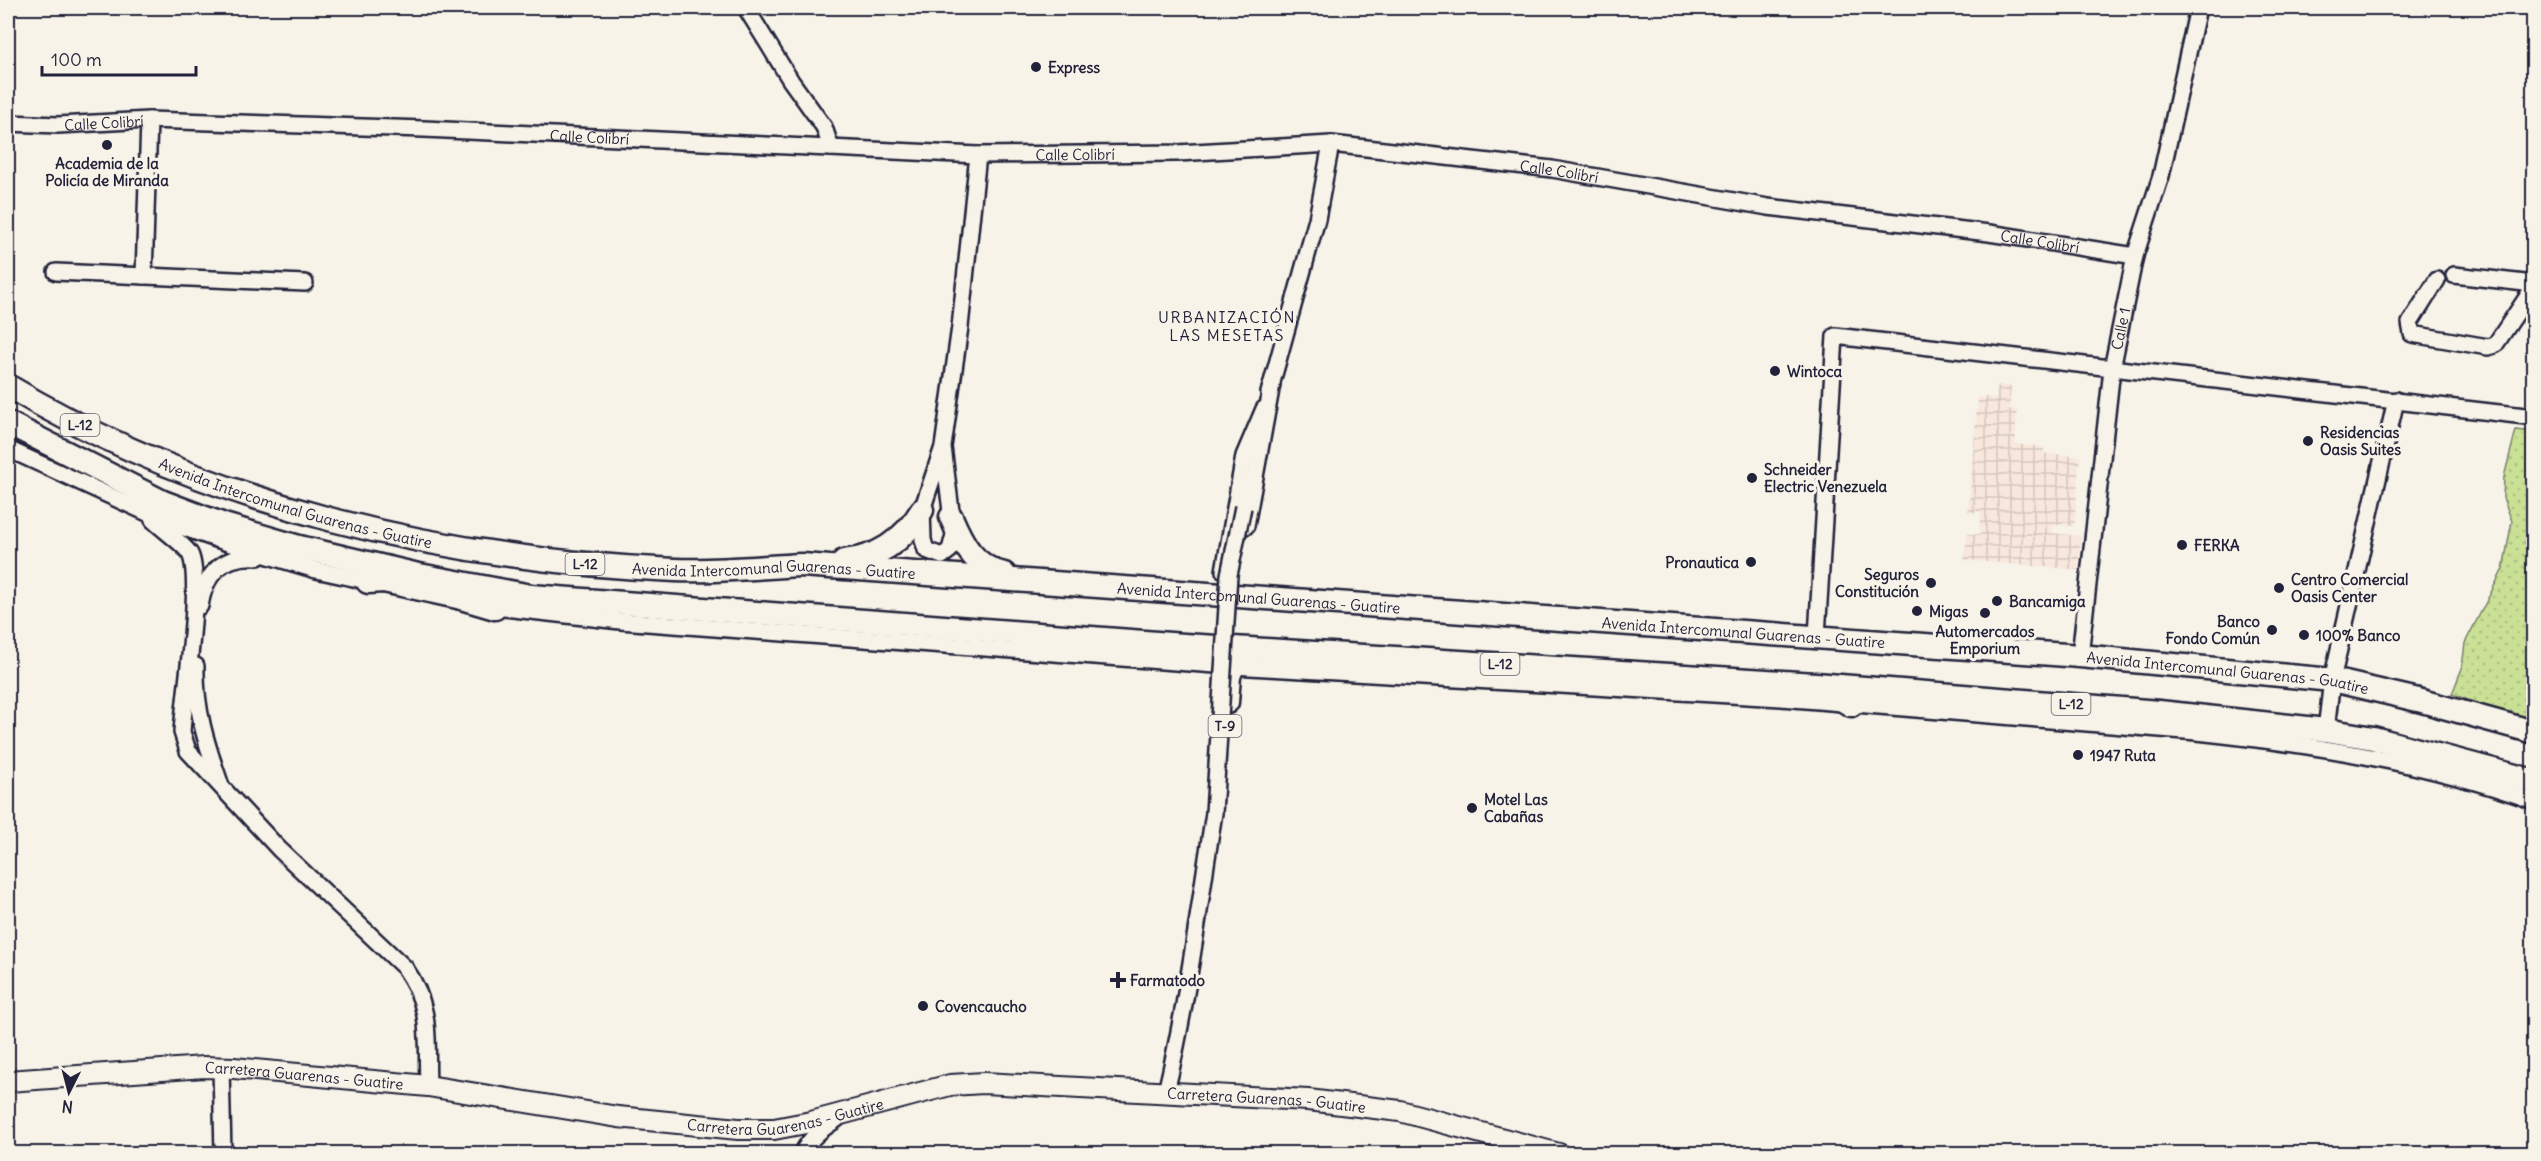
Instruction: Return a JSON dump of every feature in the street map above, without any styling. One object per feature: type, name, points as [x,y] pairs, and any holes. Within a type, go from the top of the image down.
[{"type":"highway","name":"Avenida Intercomunal Guarenas - Guatire","points":[[8,386],[85,428],[155,460],[236,491],[338,523],[528,560],[677,570],[802,565],[2080,656],[2332,680],[2418,700],[2534,732]]},
{"type":"highway","name":"L-12","points":[[8,423],[163,502],[224,525],[299,547],[424,576],[542,597],[1252,650],[1816,684],[2064,704],[2326,730],[2441,754],[2534,781]]},
{"type":"highway","points":[[802,565],[870,556],[898,541],[910,530],[922,510]]},
{"type":"highway","points":[[951,517],[967,551],[980,563],[993,572],[1028,580]]},
{"type":"highway","points":[[1170,592],[1217,584],[1230,570],[1246,590],[1291,599]]},
{"type":"highway","points":[[368,582],[424,576],[460,598],[495,608]]},
{"type":"highway","points":[[1184,645],[1205,651],[1224,665],[1238,654],[1252,650]]},
{"type":"highway","points":[[1302,668],[1346,655]]},
{"type":"highway","name":"T-9","points":[[1214,813],[1221,777],[1229,676],[1224,665]]},
{"type":"highway","points":[[1816,684],[1851,705]]},
{"type":"main road","name":"Carretera Guarenas - Guatire","points":[[8,1081],[221,1067],[428,1086],[618,1118],[706,1128],[774,1129],[950,1085],[984,1083],[1308,1100],[1400,1111],[1559,1154]]},
{"type":"street","points":[[746,8],[794,86],[824,128],[831,148]]},
{"type":"street","name":"Calle 1","points":[[2080,656],[2112,369],[2135,256],[2161,176],[2198,8]]},
{"type":"street","points":[[144,276],[149,120]]},
{"type":"street","name":"Calle Colibrí","points":[[8,123],[58,125],[149,120],[424,129],[508,135],[978,155],[1178,153],[1331,144],[1552,169],[1768,207],[1989,233],[2135,256]]},
{"type":"street","points":[[1230,570],[1244,456],[1272,384],[1317,219],[1331,144]]},
{"type":"street","points":[[943,447],[954,535],[950,550],[942,555],[934,555],[926,550],[923,540],[922,510],[943,447],[960,327],[978,155]]},
{"type":"street","points":[[56,272],[305,283]]},
{"type":"street","points":[[2437,280],[2410,323],[2412,334],[2488,347],[2500,341],[2534,286],[2454,275]]},
{"type":"street","points":[[1816,636],[1835,336],[2534,417]]},
{"type":"street","points":[[1230,570],[1272,384]]},
{"type":"street","points":[[2326,730],[2332,680],[2396,400]]},
{"type":"street","points":[[1166,1092],[1177,1053],[1214,813],[1229,575],[1264,409]]},
{"type":"street","name":"L-12","points":[[8,449],[178,526],[280,559],[368,582],[495,608],[608,620],[1224,665],[1781,698],[2252,738],[2416,768],[2534,801]]},
{"type":"street","points":[[144,512],[188,551],[194,564],[193,606],[182,732],[188,751],[279,849],[410,975],[419,988],[424,1004],[428,1086]]},
{"type":"street","points":[[223,791],[198,715],[196,657],[202,597],[207,579],[225,561],[248,556],[280,559]]},
{"type":"street","points":[[221,1067],[223,1154]]},
{"type":"street","points":[[802,1154],[819,1130],[849,1112]]},
{"type":"shaded area","points":[[1998,385],[2011,386],[2009,409],[2017,410],[2015,444],[2044,447],[2044,453],[2080,456],[2074,526],[2053,525],[2052,533],[2081,536],[2078,570],[1964,560],[1967,534],[1979,534],[1981,513],[1968,512],[1978,397],[1996,398]]},
{"type":"green space","points":[[2516,430],[2533,432],[2533,724],[2452,694],[2462,668],[2465,643],[2503,569],[2512,521],[2503,498],[2504,477]]},
{"type":"place","name":"Express","points":[[1036,67]]},
{"type":"place","name":"Academia de la Policía de Miranda","points":[[107,145]]},
{"type":"place","name":"Wintoca","points":[[1775,371]]},
{"type":"place","name":"Residencias Oasis Suites","points":[[2308,441]]},
{"type":"place","name":"Schneider Electric Venezuela","points":[[1752,478]]},
{"type":"place","name":"FERKA","points":[[2182,545]]},
{"type":"place","name":"Pronautica","points":[[1751,562]]},
{"type":"place","name":"Seguros Constitución","points":[[1931,583]]},
{"type":"place","name":"Centro Comercial Oasis Center","points":[[2279,588]]},
{"type":"place","name":"Bancamiga","points":[[1997,601]]},
{"type":"place","name":"Migas","points":[[1917,611]]},
{"type":"place","name":"Automercados Emporium","points":[[1985,613]]},
{"type":"place","name":"Banco Fondo Común","points":[[2272,630]]},
{"type":"place","name":"100% Banco","points":[[2304,635]]},
{"type":"place","name":"1947 Ruta","points":[[2078,755]]},
{"type":"place","name":"Motel Las Cabañas","points":[[1472,808]]},
{"type":"place","name":"Farmatodo","points":[[1118,980]]},
{"type":"place","name":"Covencaucho","points":[[923,1006]]},
{"type":"district","name":"URBANIZACIÓN LAS MESETAS","points":[[1227,326]]}]
